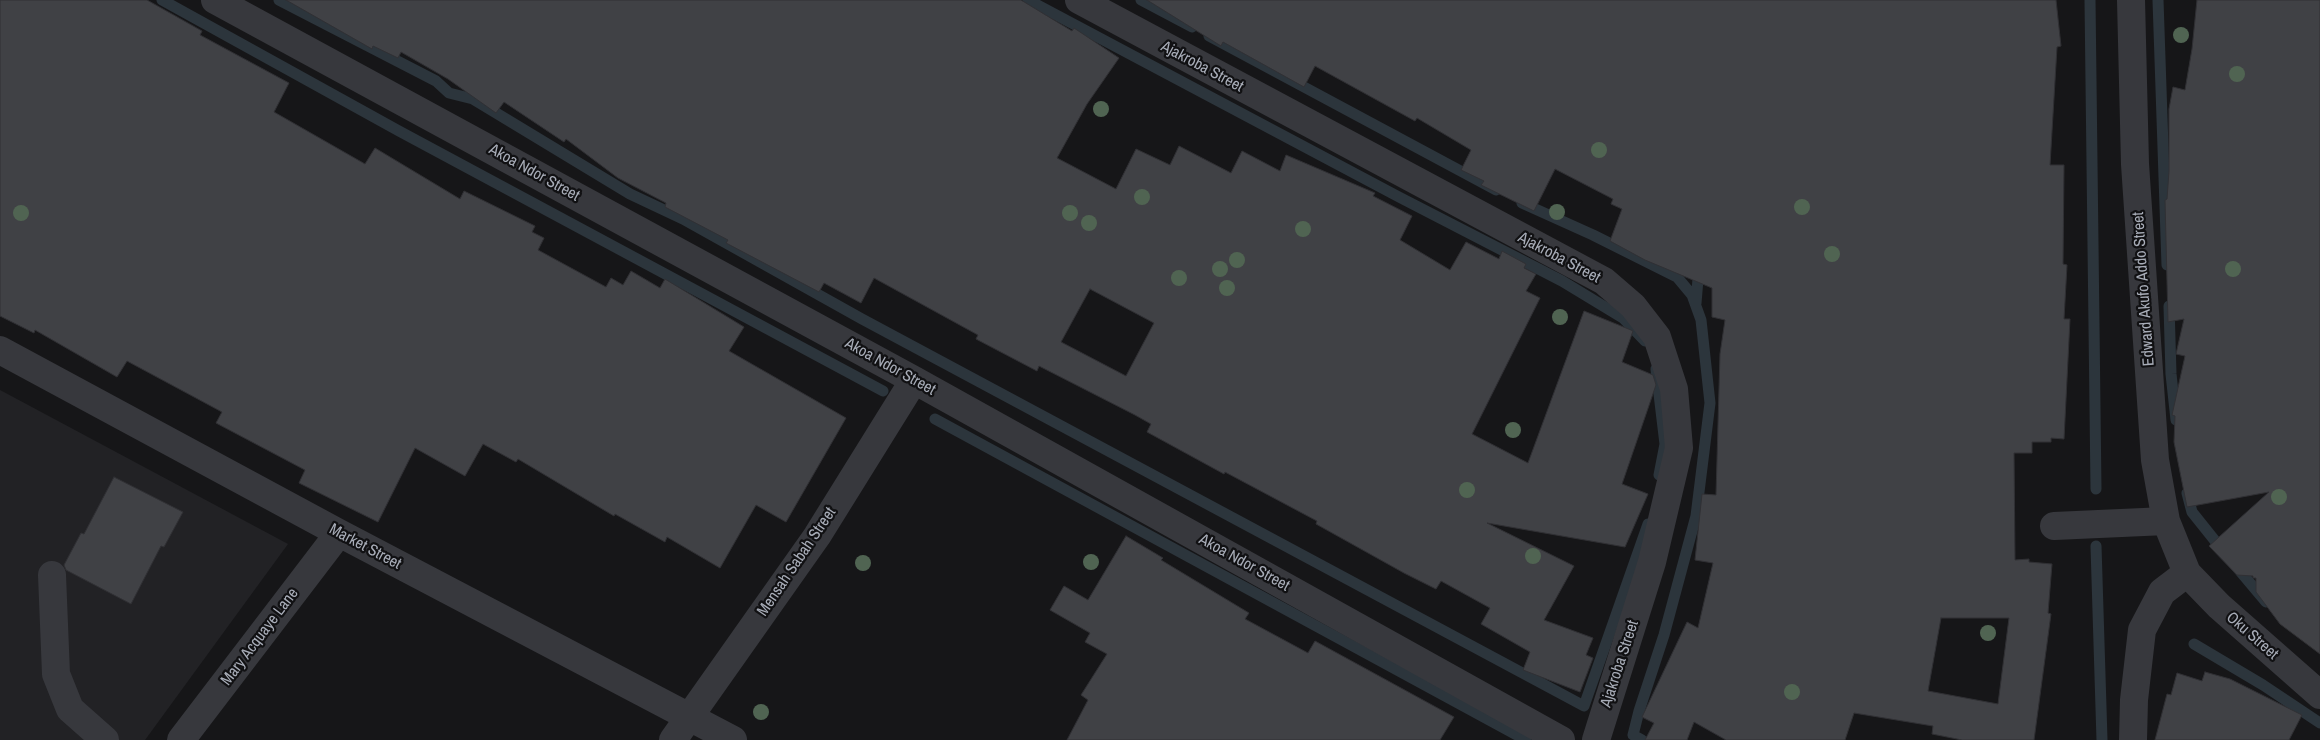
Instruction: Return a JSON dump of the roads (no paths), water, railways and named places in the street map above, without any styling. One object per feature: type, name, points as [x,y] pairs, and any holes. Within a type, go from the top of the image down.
[{"type":"street","name":"Akoa Ndor Street","points":[[215,0],[914,380],[1562,740]]},
{"type":"street","name":"Ajakroba Street","points":[[1080,0],[1604,281],[1633,306],[1657,337],[1674,389],[1679,448],[1652,562],[1596,740]]},
{"type":"street","name":"Edward Akufo Addo Street","points":[[2131,0],[2138,204],[2155,460],[2166,521],[2187,573]]},
{"type":"street","name":"Market Street","points":[[0,350],[339,533],[733,740]]},
{"type":"street","name":"Mensah Sabah Street","points":[[673,740],[817,536],[914,380]]},
{"type":"street","points":[[2054,526],[2166,521]]},
{"type":"street","name":"Mary Acquaye Lane","points":[[181,740],[339,533]]},
{"type":"street","points":[[2133,740],[2134,700],[2142,630],[2162,592],[2187,573]]},
{"type":"street","name":"Oku Street","points":[[2187,573],[2219,606],[2320,695]]},
{"type":"street","points":[[52,575],[56,674],[70,709],[105,740]]},
{"type":"waterway","points":[[162,0],[399,131],[883,391]]},
{"type":"waterway","points":[[279,0],[436,81],[449,93],[473,99],[630,194],[683,219],[862,319],[1584,706],[1648,524]]},
{"type":"waterway","points":[[1028,0],[1399,197],[1562,281],[1623,318],[1645,341]]},
{"type":"waterway","points":[[1141,0],[1192,27]]},
{"type":"waterway","points":[[2090,0],[2096,489]]},
{"type":"waterway","points":[[2158,0],[2167,265]]},
{"type":"waterway","points":[[1209,36],[1496,190]]},
{"type":"waterway","points":[[1522,203],[1593,235],[1677,277],[1692,295],[1701,320],[1710,403],[1696,516],[1664,635],[1633,735],[1642,740]]},
{"type":"waterway","points":[[1696,303],[1699,267]]},
{"type":"waterway","points":[[2169,306],[2171,374],[2176,420]]},
{"type":"waterway","points":[[1656,369],[1665,444],[1659,475]]},
{"type":"waterway","points":[[935,419],[1526,740]]},
{"type":"waterway","points":[[2187,493],[2192,512],[2224,552]]},
{"type":"waterway","points":[[2096,546],[2102,740]]},
{"type":"waterway","points":[[2234,564],[2266,602]]},
{"type":"waterway","points":[[2194,644],[2263,685],[2320,723]]}]
